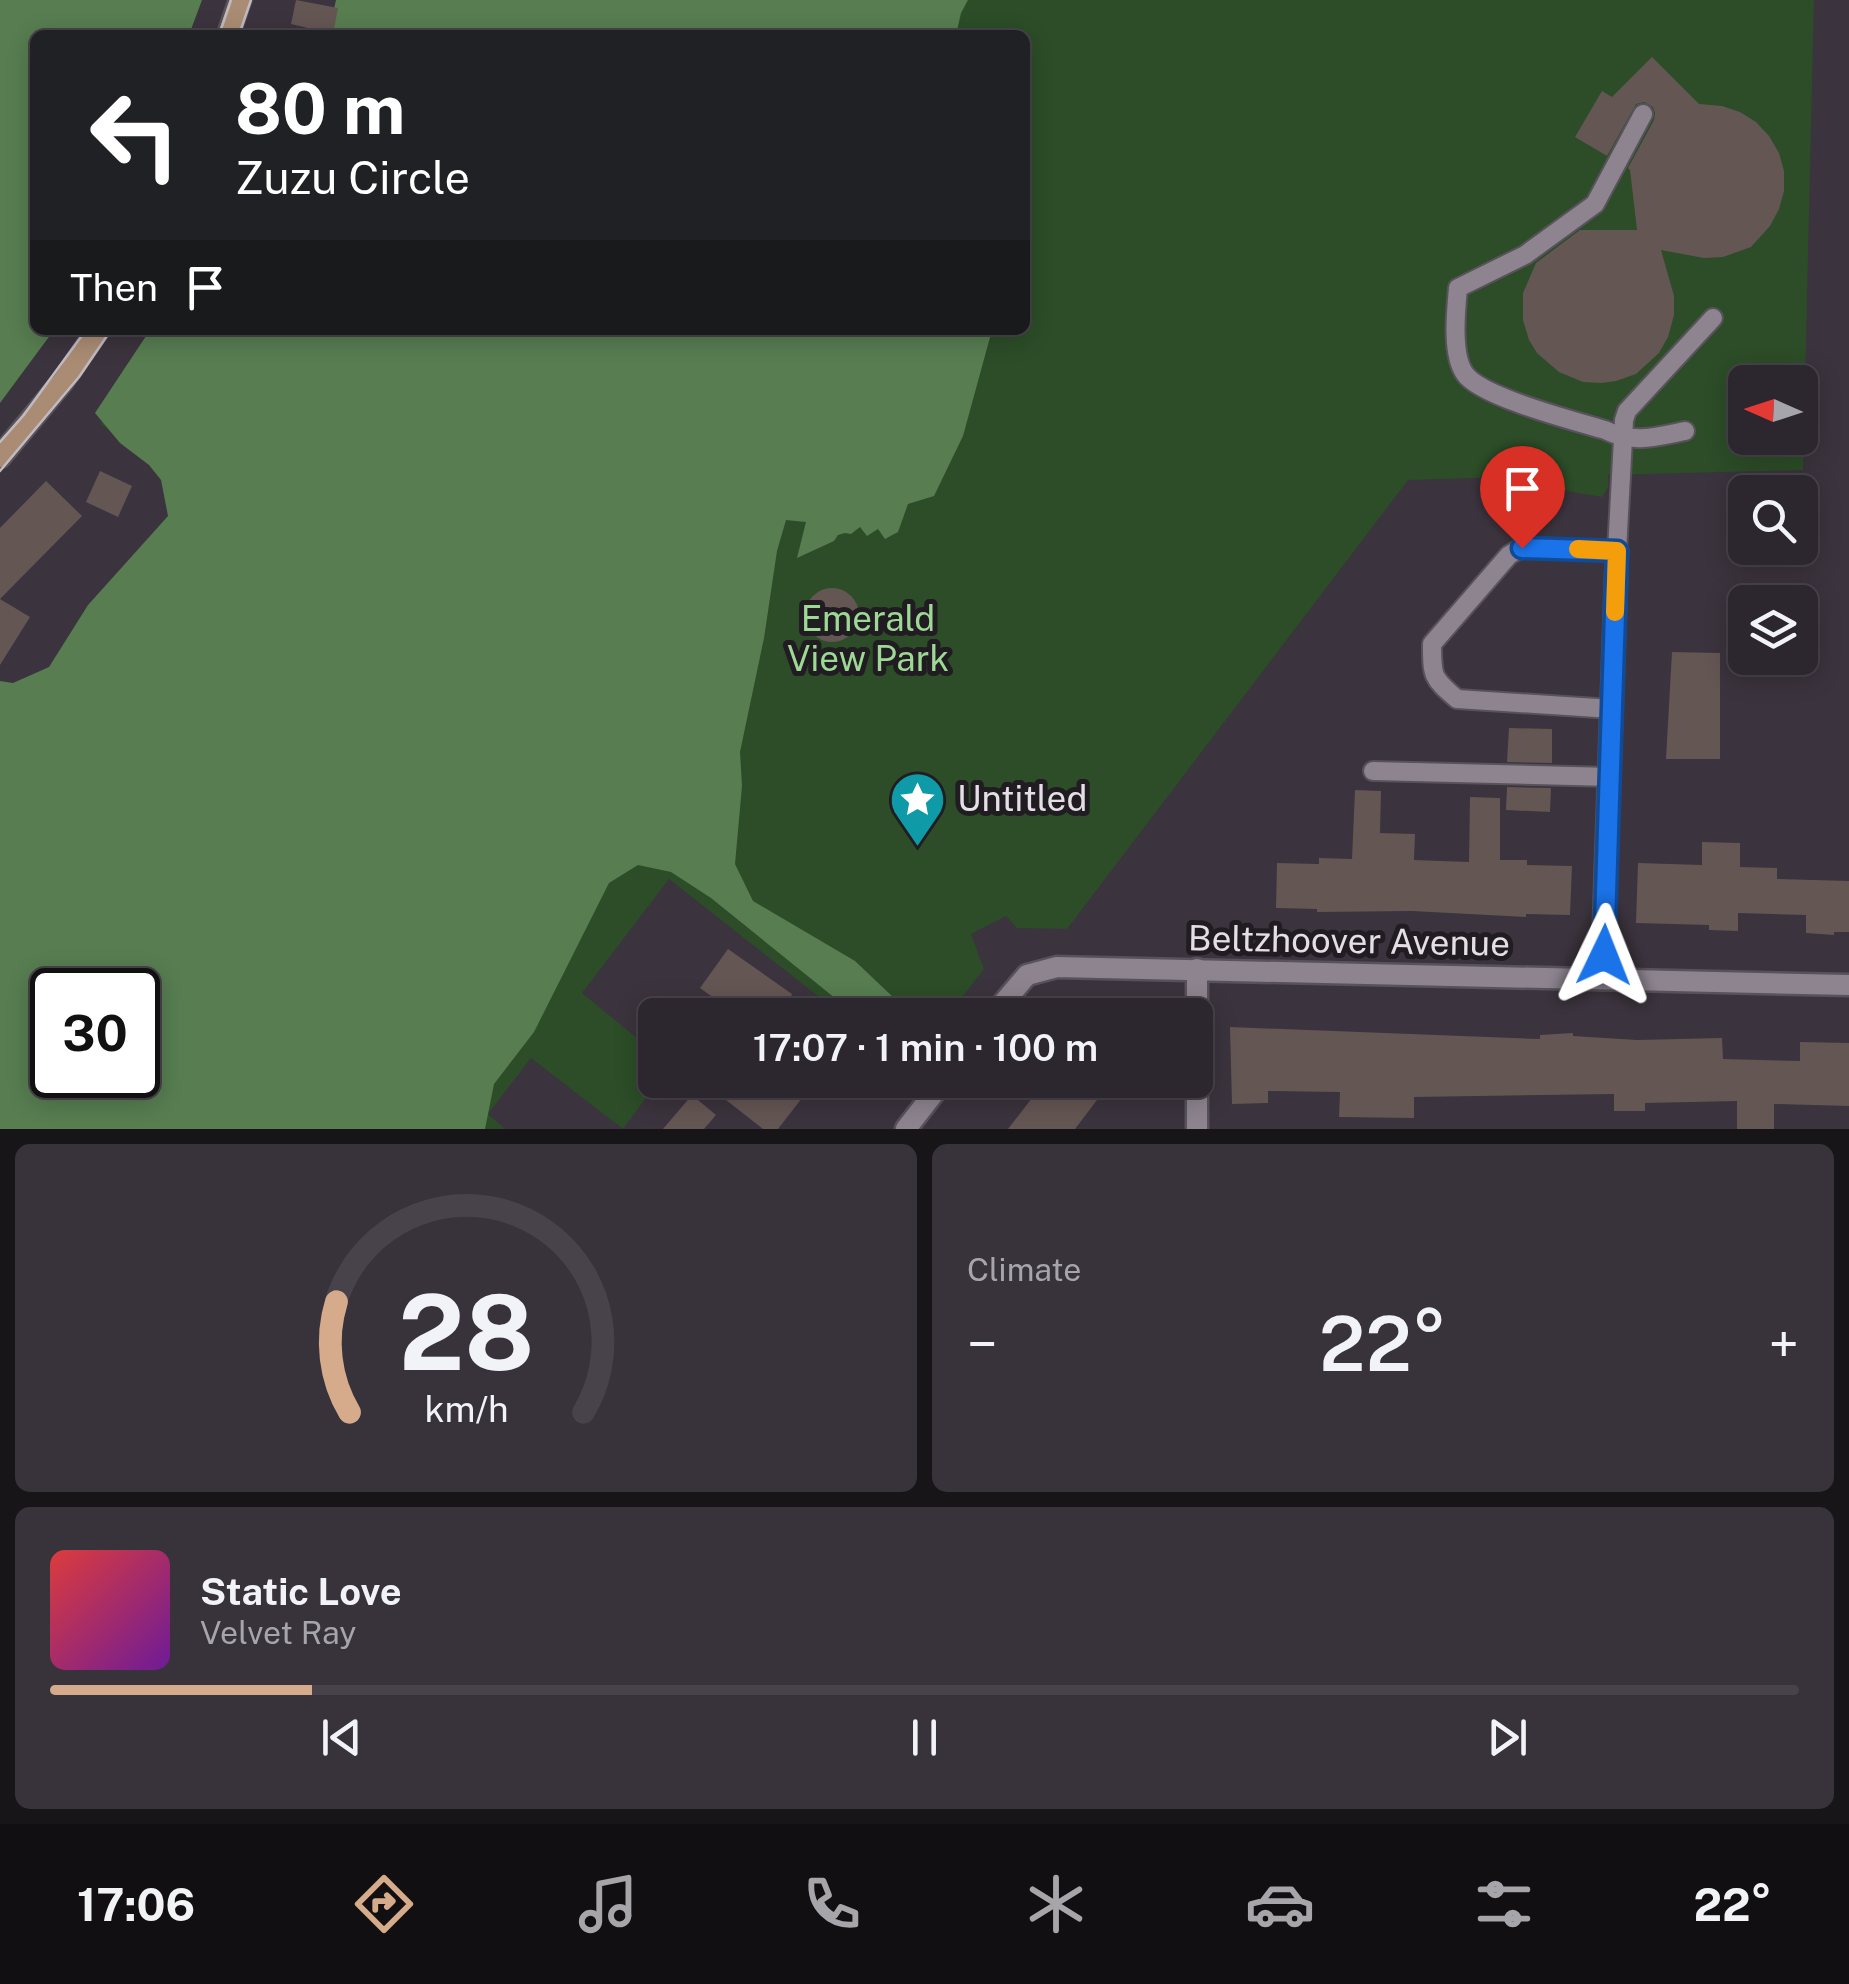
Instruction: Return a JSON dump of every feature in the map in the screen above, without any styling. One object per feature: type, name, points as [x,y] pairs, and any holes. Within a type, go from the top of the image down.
[{"type":"main road","points":[[230,30],[240,0]]},
{"type":"main road","points":[[0,457],[63,381],[95,335]]},
{"type":"street","points":[[1602,979],[1617,551]]},
{"type":"street","name":"Beltzhoover Avenue","points":[[1008,998],[1028,975],[1057,968],[1849,986]]},
{"type":"street","points":[[1197,969],[1197,1129]]},
{"type":"street","points":[[906,1129],[930,1098]]},
{"type":"lane","points":[[1643,114],[1595,204],[1526,255],[1458,288],[1459,357],[1465,375],[1486,391],[1604,430],[1622,430],[1644,439],[1685,431]]},
{"type":"lane","points":[[1612,709],[1458,699],[1441,686],[1432,671],[1432,644],[1508,555],[1522,548],[1617,551],[1622,430],[1627,412],[1713,318]]},
{"type":"lane","points":[[1373,771],[1611,777]]},
{"type":"green space","points":[[0,0],[202,0],[191,30],[30,30],[30,335],[50,335],[0,403]]},
{"type":"green space","points":[[336,0],[968,0],[957,30],[329,30]]},
{"type":"green space","name":"Emerald View Park","points":[[469,0],[1814,0],[1805,365],[1728,365],[1728,455],[1803,455],[1803,470],[1608,475],[1608,487],[1602,497],[1561,489],[1539,476],[1408,480],[1067,929],[1017,928],[1006,916],[971,934],[984,969],[961,998],[820,998],[669,879],[582,993],[638,1039],[638,1098],[646,1098],[623,1129],[531,1058],[488,1114],[505,1129],[111,1129],[126,1098],[160,1098],[160,968],[35,968],[0,921],[254,517],[100,424],[143,382],[457,335],[1030,335],[1030,30],[503,30]]},
{"type":"green space","points":[[147,335],[991,335],[963,436],[934,496],[908,504],[898,532],[885,539],[878,529],[867,536],[860,527],[797,558],[806,522],[786,520],[740,752],[742,786],[735,864],[753,901],[855,961],[894,998],[835,998],[711,898],[671,872],[638,865],[609,883],[534,1032],[494,1084],[485,1129],[0,1129],[0,681],[13,683],[49,667],[88,605],[168,516],[161,480],[149,465],[120,443],[95,413]]},
{"type":"building","points":[[296,0],[338,8],[334,30],[291,24]]},
{"type":"building","points":[[1652,57],[1699,104],[1722,106],[1756,122],[1779,153],[1784,191],[1770,226],[1751,247],[1723,257],[1704,258],[1661,250],[1674,296],[1674,315],[1659,353],[1636,374],[1616,381],[1583,382],[1559,372],[1537,353],[1523,320],[1523,293],[1536,263],[1580,230],[1637,230],[1628,168],[1654,120],[1653,107],[1644,102],[1636,104],[1607,156],[1575,137],[1602,91],[1612,97]]},
{"type":"building","points":[[100,471],[132,486],[118,517],[86,502]]},
{"type":"building","points":[[46,481],[82,516],[0,599],[0,528]]},
{"type":"building","points":[[832,588],[851,596],[859,615],[851,634],[832,642],[813,634],[805,615],[813,596]]},
{"type":"building","points":[[0,599],[30,617],[0,665]]},
{"type":"building","points":[[1672,652],[1720,653],[1720,759],[1666,759]]},
{"type":"building","points":[[1509,728],[1552,729],[1552,763],[1507,762]]},
{"type":"building","points":[[1507,787],[1551,788],[1550,812],[1506,810]]},
{"type":"building","points":[[1355,790],[1381,791],[1380,833],[1415,834],[1414,860],[1469,862],[1470,797],[1500,798],[1500,860],[1572,866],[1570,915],[1526,917],[1276,908],[1277,863],[1319,864],[1319,858],[1352,859]]},
{"type":"building","points":[[1702,842],[1740,843],[1740,867],[1777,868],[1777,879],[1849,881],[1849,932],[1806,933],[1806,915],[1738,913],[1738,931],[1709,930],[1709,925],[1636,923],[1638,863],[1702,865]]},
{"type":"building","points":[[728,949],[792,994],[790,998],[714,998],[700,988]]},
{"type":"building","points":[[1230,1027],[1540,1039],[1540,1035],[1573,1033],[1637,1040],[1722,1038],[1723,1059],[1800,1061],[1800,1042],[1849,1043],[1849,1106],[1774,1104],[1774,1129],[1737,1129],[1737,1101],[1645,1103],[1645,1111],[1614,1111],[1614,1094],[1414,1097],[1414,1118],[1339,1117],[1340,1092],[1268,1091],[1268,1103],[1232,1104]]},
{"type":"building","points":[[689,1098],[696,1098],[716,1115],[704,1129],[663,1129]]},
{"type":"building","points":[[724,1098],[802,1098],[778,1129],[763,1129]]},
{"type":"building","points":[[1032,1098],[1098,1098],[1075,1129],[1008,1129]]},
{"type":"tram line","points":[[221,30],[231,0]]},
{"type":"tram line","points":[[241,30],[251,0]]},
{"type":"tram line","points":[[0,442],[82,335]]},
{"type":"tram line","points":[[0,471],[79,377],[108,335]]},
{"type":"slow traffic","points":[[1578,549],[1617,551],[1615,612]]},
{"type":"place","name":"Untitled","points":[[918,848]]},
{"type":"route","points":[[1522,548],[1617,551],[1604,955]]}]
